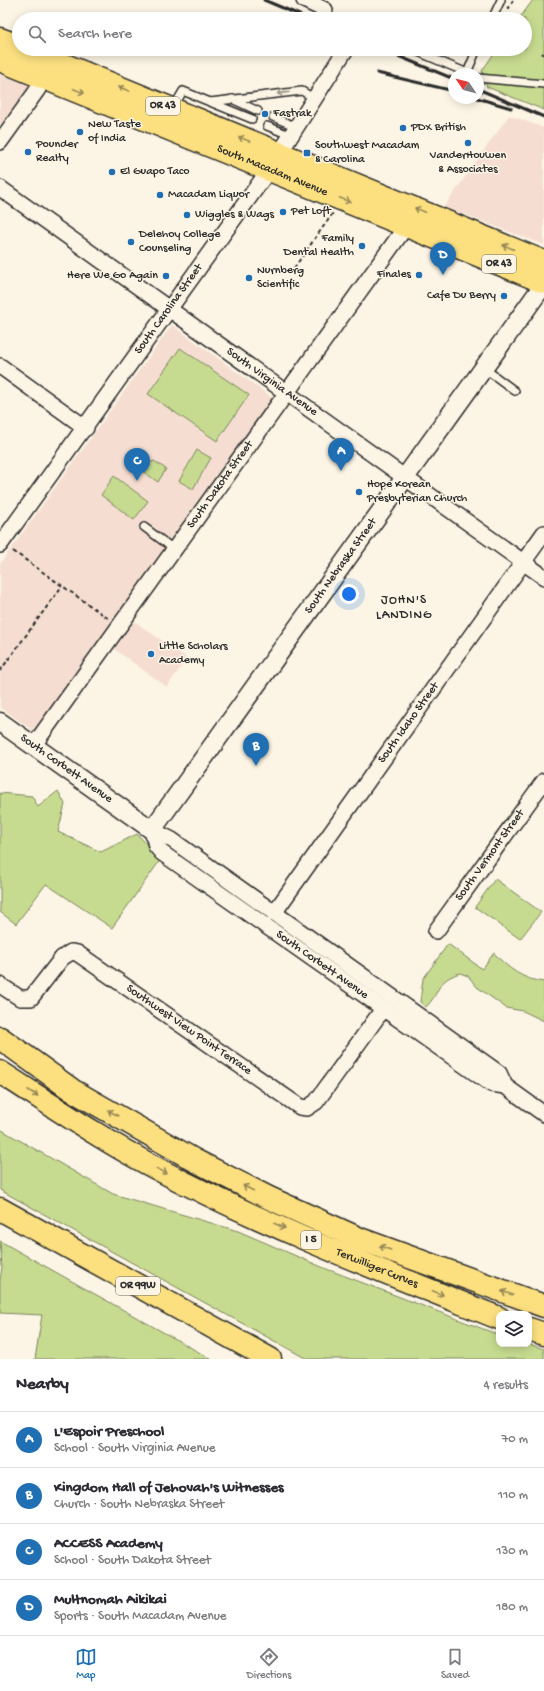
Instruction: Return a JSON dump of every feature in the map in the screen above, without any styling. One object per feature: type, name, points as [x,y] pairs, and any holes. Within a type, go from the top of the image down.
[{"type":"main road","points":[[0,39],[12,43]]},
{"type":"main road","name":"South Macadam Avenue","points":[[33,56],[44,67],[285,146],[342,199],[544,283]]},
{"type":"main road","name":"South Macadam Avenue","points":[[0,60],[44,67],[285,146],[544,262]]},
{"type":"main road","name":"Terwilliger Curves","points":[[0,1038],[72,1090],[196,1161],[269,1198],[360,1239],[544,1306]]},
{"type":"main road","name":"Terwilliger Curves","points":[[0,1072],[96,1134],[152,1166],[250,1213],[361,1262],[496,1317]]},
{"type":"main road","name":"OR 99W","points":[[5,1214],[265,1356]]},
{"type":"main road","points":[[532,1330],[544,1334]]},
{"type":"street","points":[[304,0],[325,10]]},
{"type":"street","name":"South Carolina Street","points":[[0,544],[86,428],[285,146],[342,56]]},
{"type":"street","points":[[0,142],[38,89],[44,67]]},
{"type":"street","name":"South Virginia Avenue","points":[[0,188],[544,577]]},
{"type":"street","name":"South Dakota Street","points":[[34,745],[407,225]]},
{"type":"street","name":"South Nebraska Street","points":[[152,830],[544,283]]},
{"type":"street","points":[[0,366],[86,428]]},
{"type":"street","name":"South Idaho Street","points":[[274,913],[544,533]]},
{"type":"street","name":"South Corbett Avenue","points":[[0,722],[152,830],[167,837],[499,1074],[505,1086]]},
{"type":"street","name":"South Vermont Street","points":[[436,931],[544,780]]},
{"type":"street","name":"South Corbett Avenue","points":[[152,830],[158,850],[491,1084],[505,1086],[544,1114]]},
{"type":"street","name":"Southwest View Point Terrace","points":[[0,985],[20,998],[27,999],[34,996],[62,958],[71,952],[83,957],[295,1105],[307,1108],[316,1102],[383,1009]]},
{"type":"lane","points":[[495,12],[501,0]]},
{"type":"lane","points":[[428,56],[457,68]]},
{"type":"lane","points":[[471,68],[475,56]]},
{"type":"lane","points":[[484,79],[544,84]]},
{"type":"lane","points":[[172,110],[182,91],[252,120]]},
{"type":"lane","points":[[210,102],[302,91],[316,99]]},
{"type":"lane","points":[[232,99],[258,111]]},
{"type":"lane","points":[[273,117],[285,146]]},
{"type":"lane","points":[[267,126],[285,146]]},
{"type":"lane","points":[[484,368],[515,391]]},
{"type":"lane","points":[[144,527],[175,550]]},
{"type":"path","points":[[294,268],[342,199]]},
{"type":"path","points":[[16,553],[119,627]]},
{"type":"path","points":[[0,671],[62,586]]},
{"type":"shaded area","points":[[0,68],[31,82],[30,90],[0,130]]},
{"type":"shaded area","points":[[509,115],[544,128],[544,245],[444,207]]},
{"type":"shaded area","points":[[172,325],[274,399],[35,732],[0,707],[0,564]]},
{"type":"shaded area","name":"Little Scholars Academy","points":[[134,621],[187,658],[167,687],[114,649]]},
{"type":"green space","points":[[533,0],[544,0],[544,110],[487,87],[484,77],[484,68],[492,56],[532,56],[532,12],[524,12]]},
{"type":"green space","points":[[180,348],[249,395],[217,441],[148,394]]},
{"type":"green space","points":[[197,450],[211,458],[193,489],[179,481]]},
{"type":"green space","points":[[154,461],[166,469],[158,482],[141,470],[146,464]]},
{"type":"green space","points":[[114,476],[148,501],[134,520],[101,495]]},
{"type":"green space","points":[[58,791],[65,804],[58,832],[101,852],[137,834],[161,859],[112,928],[46,884],[16,924],[0,912],[0,793],[32,796],[38,807]]},
{"type":"green space","points":[[495,879],[541,912],[520,939],[475,907]]},
{"type":"green space","points":[[448,944],[482,969],[494,953],[504,964],[516,972],[530,979],[544,982],[544,1021],[523,1011],[506,1008],[477,987],[468,976],[460,973],[452,976],[442,983],[431,1002],[426,1007],[420,1002],[423,979]]},
{"type":"green space","points":[[0,1129],[113,1194],[238,1231],[324,1268],[496,1334],[496,1347],[532,1347],[532,1345],[544,1349],[544,1359],[307,1359],[0,1190]]},
{"type":"green space","points":[[0,1241],[211,1359],[35,1359],[42,1315],[0,1313],[0,1280],[2,1267]]},
{"type":"railway","points":[[264,0],[292,12]]},
{"type":"railway","points":[[398,56],[448,77]]},
{"type":"railway","points":[[377,73],[448,90]]},
{"type":"railway","points":[[484,92],[544,117]]},
{"type":"railway","points":[[484,100],[511,108]]},
{"type":"place","name":"Fastrak","points":[[265,114]]},
{"type":"place","name":"PDX British","points":[[403,128]]},
{"type":"place","name":"New Taste of India","points":[[80,132]]},
{"type":"place","name":"VanderHouwen & Associates","points":[[468,143]]},
{"type":"place","name":"Pounder Realty","points":[[28,152]]},
{"type":"place","name":"Southwest Macadam & Carolina","points":[[307,153]]},
{"type":"place","name":"El Guapo Taco","points":[[112,172]]},
{"type":"place","name":"Macadam Liquor","points":[[160,195]]},
{"type":"place","name":"Pet Loft","points":[[283,212]]},
{"type":"place","name":"Wiggles & Wags","points":[[187,215]]},
{"type":"place","name":"Delehoy College Counseling","points":[[131,242]]},
{"type":"place","name":"Family Dental Health","points":[[362,246]]},
{"type":"place","name":"Finales","points":[[419,275]]},
{"type":"place","name":"Multnomah Aikikai","points":[[443,275]]},
{"type":"place","name":"Here We Go Again","points":[[166,276]]},
{"type":"place","name":"Nurnberg Scientific","points":[[249,278]]},
{"type":"place","name":"Cafe Du Berry","points":[[504,296]]},
{"type":"place","name":"L'Espoir Preschool","points":[[341,471]]},
{"type":"place","name":"ACCESS Academy","points":[[137,481]]},
{"type":"place","name":"Hope Korean Presbyterian Church","points":[[359,492]]},
{"type":"place","name":"Little Scholars Academy","points":[[151,654]]},
{"type":"place","name":"Kingdom Hall of Jehovah's Witnesses","points":[[256,766]]},
{"type":"district","name":"JOHN'S LANDING","points":[[404,608]]}]
